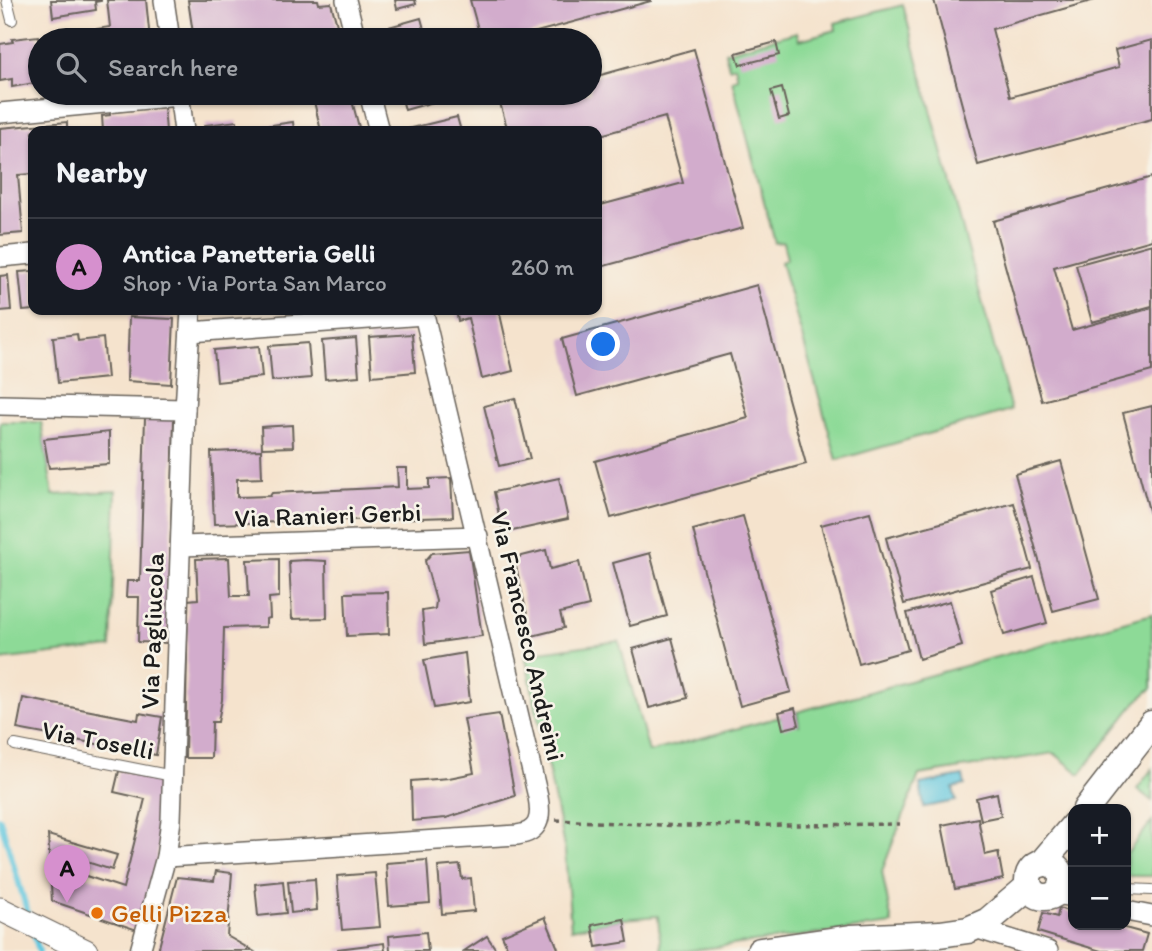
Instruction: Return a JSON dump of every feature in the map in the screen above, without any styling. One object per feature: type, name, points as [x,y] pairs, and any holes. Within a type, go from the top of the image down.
[{"type":"main road","points":[[1090,804],[1152,724]]},
{"type":"main road","points":[[760,951],[851,938],[940,934],[977,937],[988,921],[1055,883],[1068,842]]},
{"type":"street","points":[[164,0],[168,28]]},
{"type":"street","points":[[346,0],[353,28]]},
{"type":"street","points":[[0,113],[75,105]]},
{"type":"street","points":[[180,105],[183,126]]},
{"type":"street","points":[[372,105],[378,126]]},
{"type":"street","points":[[0,257],[28,254]]},
{"type":"street","name":"Via Pagliucola","points":[[141,951],[166,857],[171,820],[185,410],[191,315]]},
{"type":"street","points":[[191,332],[399,315]]},
{"type":"street","name":"Via Francesco Andreini","points":[[424,315],[538,797],[540,818]]},
{"type":"street","points":[[0,405],[185,410]]},
{"type":"street","name":"Via Ranieri Gerbi","points":[[181,546],[478,536]]},
{"type":"street","points":[[166,857],[517,835],[532,831],[540,818]]},
{"type":"street","points":[[0,909],[80,948]]},
{"type":"street","points":[[1131,912],[1152,916]]},
{"type":"street","points":[[977,937],[1048,951]]},
{"type":"lane","points":[[7,0],[12,20]]},
{"type":"lane","name":"Via Toselli","points":[[15,745],[173,776]]},
{"type":"lane","points":[[1131,889],[1152,890]]},
{"type":"path","points":[[540,818],[681,826],[900,824]]},
{"type":"green space","points":[[903,5],[1011,410],[837,460],[781,262],[787,259],[783,242],[775,243],[732,80],[738,78],[735,66],[729,68],[725,52],[797,32],[799,40],[836,30],[835,23]]},
{"type":"green space","points":[[0,422],[41,422],[53,495],[116,491],[111,647],[0,660]]},
{"type":"green space","points":[[1152,614],[1152,688],[1137,701],[1080,774],[1054,753],[919,775],[882,871],[892,924],[686,951],[661,951],[658,916],[571,929],[565,852],[525,654],[619,641],[649,752],[780,717],[799,725],[797,712]]},
{"type":"green space","points":[[1152,769],[1152,801],[1137,789]]},
{"type":"green space","points":[[1152,821],[1152,876],[1131,876],[1131,848]]},
{"type":"water","points":[[963,776],[965,785],[953,788],[956,801],[924,807],[920,784]]},
{"type":"building","points":[[51,0],[101,1],[95,2],[96,10],[53,17]]},
{"type":"building","points":[[107,0],[146,0],[149,28],[104,28],[110,27]]},
{"type":"building","points":[[188,0],[318,0],[319,4],[331,3],[338,28],[192,28]]},
{"type":"building","points":[[395,0],[415,0],[416,4],[397,9]]},
{"type":"building","points":[[470,0],[651,0],[551,28],[478,28]]},
{"type":"building","points":[[934,0],[1095,0],[992,29],[1010,97],[1119,67],[1115,50],[1152,40],[1152,119],[978,165]]},
{"type":"building","points":[[421,18],[424,28],[385,28]]},
{"type":"building","points":[[28,37],[28,84],[12,87],[12,79],[0,81],[0,44],[13,42],[12,39]]},
{"type":"building","points":[[776,42],[779,55],[740,65],[736,53]]},
{"type":"building","points":[[694,49],[743,228],[602,267],[602,205],[683,183],[665,117],[602,135],[602,126],[507,126],[501,105],[602,105],[602,75]]},
{"type":"building","points":[[782,88],[789,116],[779,119],[771,91]]},
{"type":"building","points":[[315,105],[353,105],[359,126],[320,126]]},
{"type":"building","points":[[404,105],[423,105],[405,110]]},
{"type":"building","points":[[164,107],[166,126],[103,126],[102,116],[110,115],[110,112]]},
{"type":"building","points":[[457,117],[460,126],[420,126]]},
{"type":"building","points":[[237,121],[238,126],[205,126]]},
{"type":"building","points":[[67,122],[67,126],[28,126],[28,174],[18,175],[23,233],[0,235],[0,128]]},
{"type":"building","points":[[293,122],[293,126],[265,126]]},
{"type":"building","points":[[1152,177],[1152,240],[1054,267],[1072,330],[1152,308],[1152,371],[1042,401],[993,221]]},
{"type":"building","points":[[1152,244],[1152,306],[1092,322],[1076,265]]},
{"type":"building","points":[[28,271],[28,310],[23,311],[19,272]]},
{"type":"building","points":[[8,275],[11,310],[0,311],[0,276]]},
{"type":"building","points":[[757,285],[806,464],[611,518],[595,461],[748,418],[730,354],[577,396],[562,339]]},
{"type":"building","points":[[457,315],[500,315],[513,371],[482,379],[468,318],[458,321]]},
{"type":"building","points":[[129,317],[174,319],[171,384],[127,381]]},
{"type":"building","points":[[77,334],[78,341],[103,338],[107,378],[58,383],[53,337]]},
{"type":"building","points":[[412,334],[415,372],[372,376],[369,337]]},
{"type":"building","points":[[356,338],[359,376],[325,379],[322,341]]},
{"type":"building","points":[[308,343],[311,378],[272,381],[269,346]]},
{"type":"building","points":[[259,346],[262,377],[217,382],[214,350]]},
{"type":"building","points":[[515,398],[530,459],[499,466],[484,406]]},
{"type":"building","points":[[1152,406],[1152,518],[1151,518],[1123,413]]},
{"type":"building","points":[[145,417],[174,417],[168,643],[138,642],[139,597],[126,597],[127,581],[140,581]]},
{"type":"building","points":[[292,425],[293,447],[262,448],[261,427]]},
{"type":"building","points":[[109,432],[109,464],[49,468],[44,439]]},
{"type":"building","points":[[261,450],[262,478],[237,479],[237,497],[398,487],[397,468],[407,468],[407,489],[429,488],[429,479],[451,478],[453,517],[214,524],[211,452]]},
{"type":"building","points":[[1061,461],[1099,599],[1053,611],[1015,474]]},
{"type":"building","points":[[559,478],[568,519],[503,533],[494,492]]},
{"type":"building","points":[[1014,503],[1032,569],[904,604],[886,538]]},
{"type":"building","points":[[870,512],[908,650],[859,664],[821,525]]},
{"type":"building","points":[[743,516],[791,692],[740,706],[693,530]]},
{"type":"building","points":[[469,550],[482,636],[425,644],[422,611],[435,609],[436,601],[425,561],[432,553]]},
{"type":"building","points":[[546,550],[550,569],[579,562],[589,606],[560,613],[564,628],[532,636],[514,558]]},
{"type":"building","points":[[650,553],[667,616],[630,626],[613,563]]},
{"type":"building","points":[[229,558],[231,596],[249,596],[247,560],[279,559],[279,597],[269,598],[270,618],[266,619],[266,627],[224,628],[222,700],[218,722],[212,722],[211,758],[185,758],[188,600],[198,599],[196,559]]},
{"type":"building","points":[[289,561],[326,561],[327,618],[292,619]]},
{"type":"building","points":[[1034,577],[1047,623],[1004,635],[991,590]]},
{"type":"building","points":[[388,592],[389,634],[347,636],[345,593]]},
{"type":"building","points":[[950,601],[962,646],[919,659],[907,613]]},
{"type":"building","points":[[672,638],[688,698],[649,708],[633,649]]},
{"type":"building","points":[[465,653],[470,702],[434,708],[424,660]]},
{"type":"building","points":[[23,698],[138,720],[139,713],[162,717],[156,755],[17,729]]},
{"type":"building","points":[[795,708],[799,725],[783,729],[779,712]]},
{"type":"building","points":[[499,714],[515,796],[446,818],[412,821],[411,781],[474,773],[464,719]]},
{"type":"building","points":[[119,771],[165,779],[164,811],[153,881],[137,930],[52,901],[48,835],[117,855],[112,870],[87,862],[83,875],[123,888],[145,799],[114,792]]},
{"type":"building","points":[[997,793],[1001,816],[981,820],[976,798]]},
{"type":"building","points":[[978,818],[985,855],[998,852],[1003,879],[955,889],[942,825]]},
{"type":"building","points":[[427,860],[430,903],[389,906],[386,863]]},
{"type":"building","points":[[460,865],[462,879],[471,878],[474,911],[442,914],[438,867]]},
{"type":"building","points":[[216,871],[232,873],[227,936],[253,951],[158,951],[177,877],[214,881]]},
{"type":"building","points":[[375,873],[380,927],[342,930],[337,876]]},
{"type":"building","points":[[315,879],[317,910],[291,913],[288,881]]},
{"type":"building","points":[[283,881],[286,913],[258,916],[255,884]]},
{"type":"building","points":[[1059,908],[1068,911],[1068,930],[1131,930],[1147,934],[1142,951],[1101,951],[1038,932],[1043,913],[1057,917]]},
{"type":"building","points":[[545,917],[559,951],[509,951],[502,935]]},
{"type":"building","points":[[624,919],[628,942],[596,947],[592,925]]},
{"type":"building","points":[[426,932],[428,951],[390,951],[389,936]]},
{"type":"building","points":[[487,936],[497,951],[464,951]]},
{"type":"building","points":[[384,943],[385,951],[338,951],[338,949]]},
{"type":"waterway","points":[[0,819],[28,914]]},
{"type":"waterway","points":[[33,931],[39,951]]},
{"type":"waterway","points":[[876,951],[951,946]]},
{"type":"place","name":"Antica Panetteria Gelli","points":[[67,903]]},
{"type":"place","name":"Gelli Pizza","points":[[97,913]]}]
